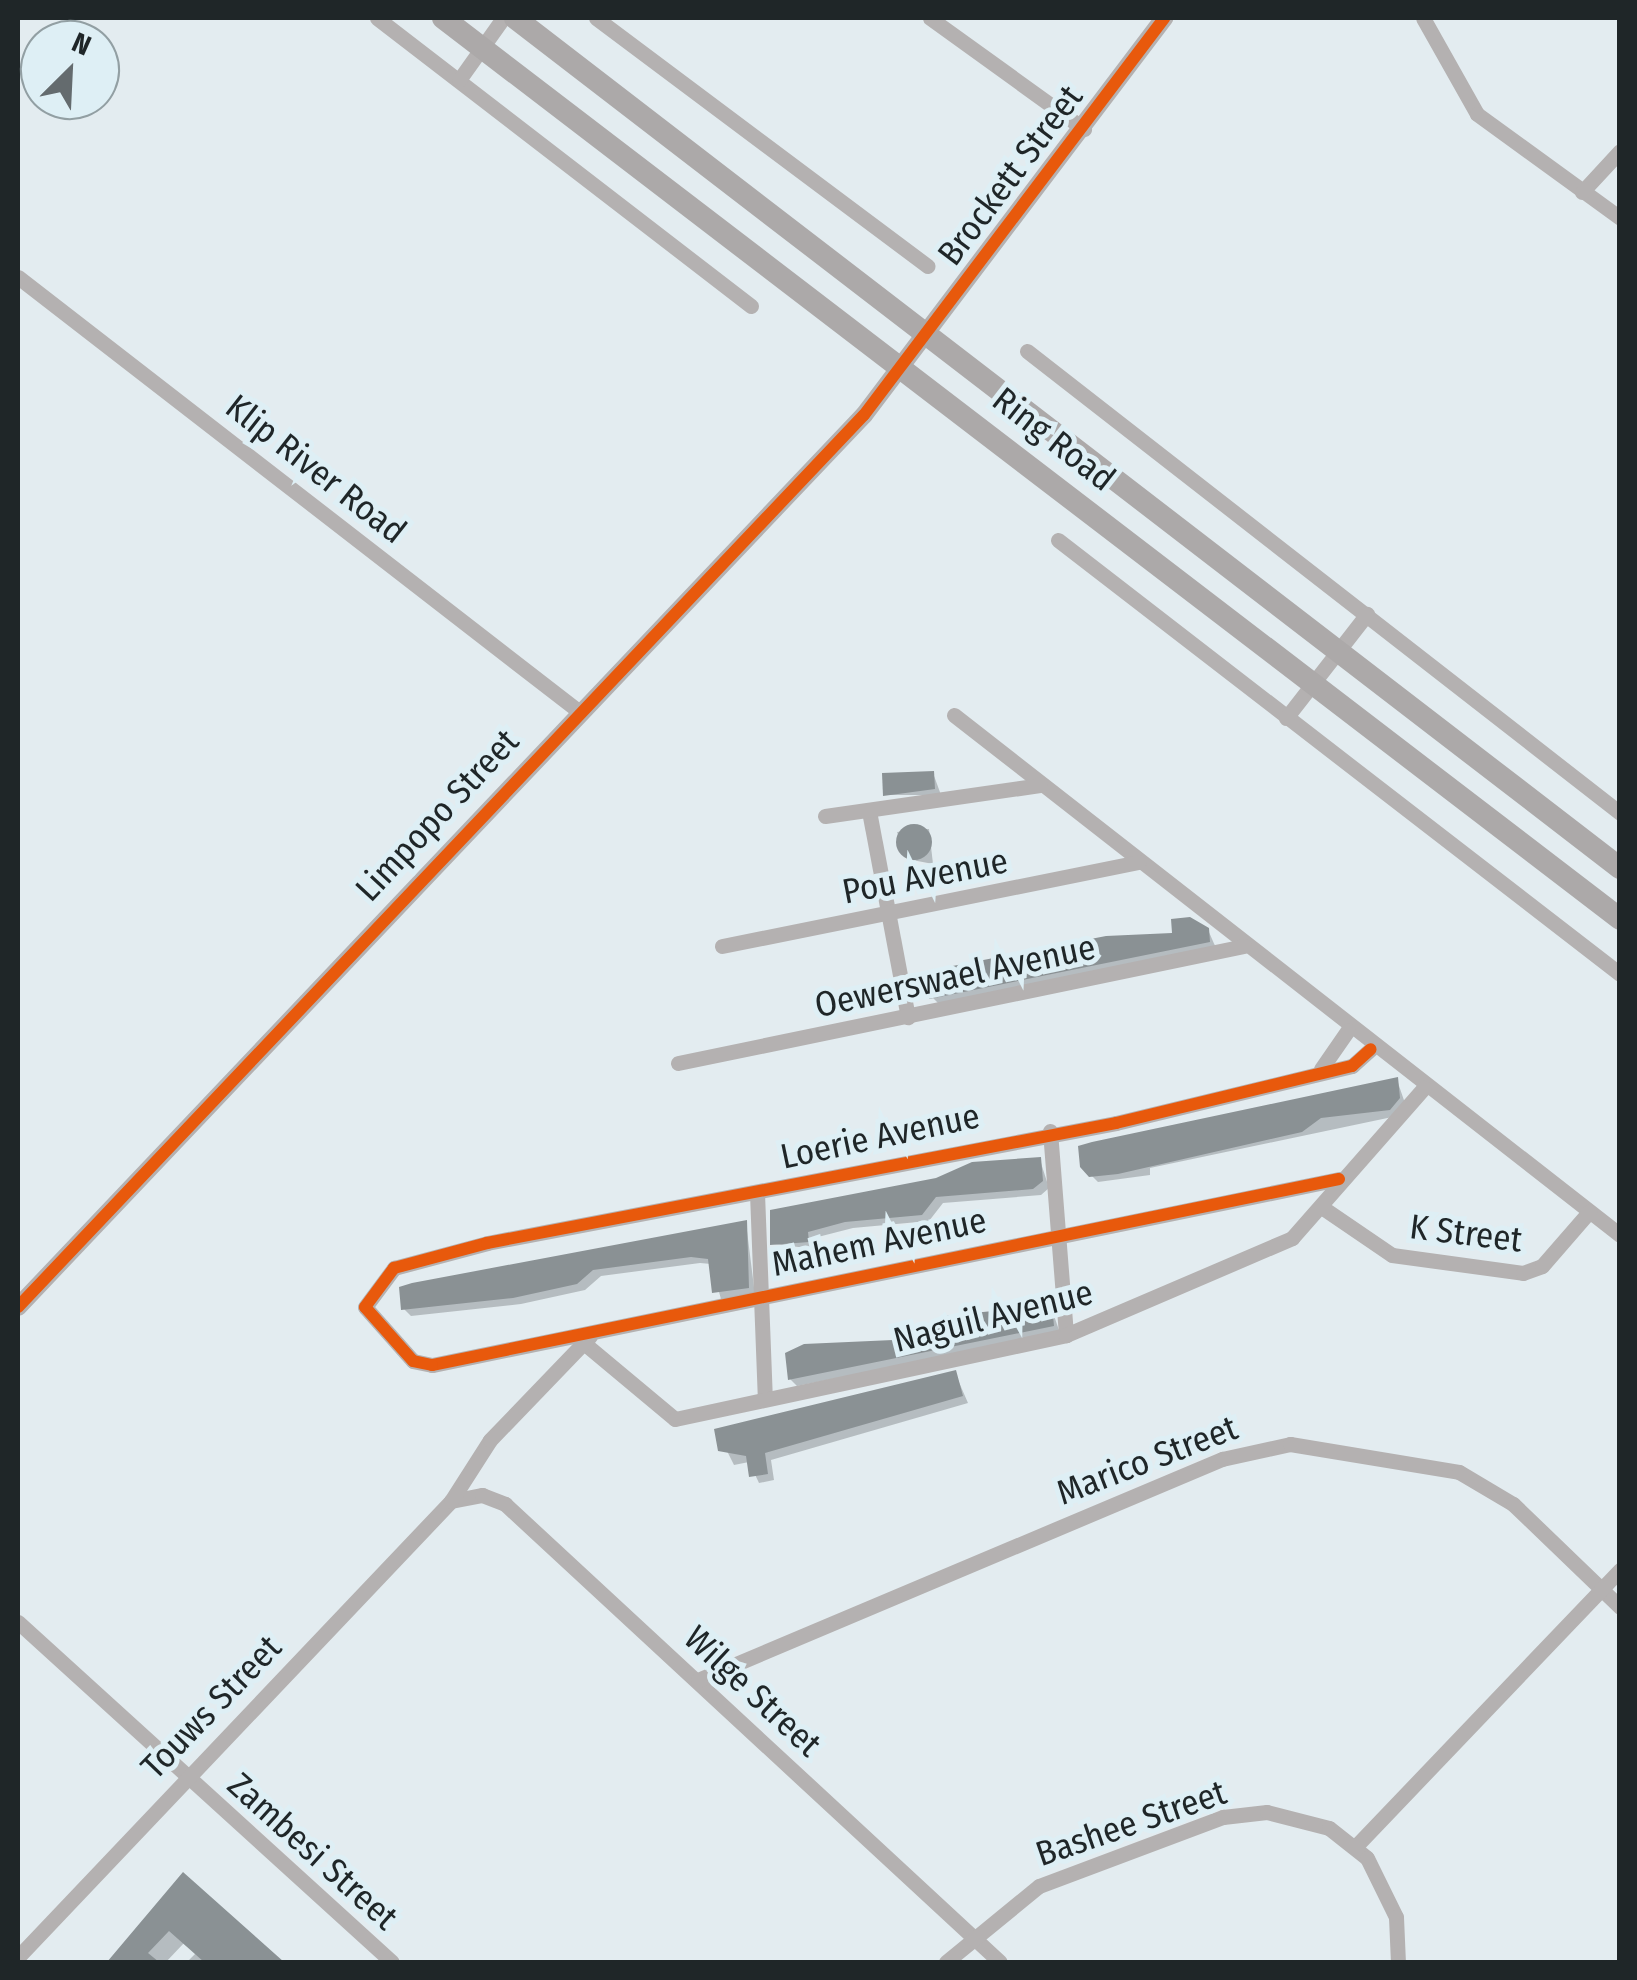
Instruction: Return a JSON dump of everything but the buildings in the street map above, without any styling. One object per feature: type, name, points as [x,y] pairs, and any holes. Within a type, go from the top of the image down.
[{"type":"main road","name":"Ring Road","points":[[443,18],[1620,920]]},
{"type":"main road","name":"Ring Road","points":[[515,18],[1620,868]]},
{"type":"street","points":[[377,18],[751,306]]},
{"type":"street","points":[[459,80],[504,18]]},
{"type":"street","points":[[596,18],[927,266]]},
{"type":"street","points":[[930,18],[1084,128]]},
{"type":"street","name":"Brockett Street","points":[[903,368],[1164,18]]},
{"type":"street","points":[[1423,18],[1477,114],[1620,218]]},
{"type":"street","points":[[1582,192],[1620,151]]},
{"type":"street","name":"Klip River Road","points":[[18,277],[577,710]]},
{"type":"street","name":"Ring Road","points":[[1027,352],[1620,813]]},
{"type":"street","name":"Limpopo Street","points":[[18,1307],[903,368]]},
{"type":"street","points":[[1058,540],[1620,974]]},
{"type":"street","points":[[1286,718],[1366,614]]},
{"type":"street","points":[[954,714],[1371,1049],[1620,1235]]},
{"type":"street","points":[[825,816],[1040,785]]},
{"type":"street","points":[[869,811],[908,1017]]},
{"type":"street","name":"Pou Avenue","points":[[722,946],[888,916],[1139,862]]},
{"type":"street","name":"Oewerswael Avenue","points":[[678,1063],[1244,946]]},
{"type":"street","points":[[1321,1069],[1348,1030]]},
{"type":"street","name":"Loerie Avenue","points":[[432,1365],[413,1360],[366,1311],[394,1268],[1050,1130],[1116,1123],[1321,1069],[1352,1066],[1371,1049]]},
{"type":"street","name":"Naguil Avenue","points":[[584,1344],[668,1418],[1066,1335],[1278,1247],[1323,1208],[1339,1179],[1424,1088]]},
{"type":"street","points":[[1050,1130],[1066,1335]]},
{"type":"street","name":"Mahem Avenue","points":[[432,1365],[598,1326],[757,1300],[1059,1234],[1339,1179]]},
{"type":"street","points":[[757,1192],[757,1300],[765,1400]]},
{"type":"street","name":"K Street","points":[[1323,1208],[1392,1255],[1523,1273],[1542,1266],[1589,1212]]},
{"type":"street","name":"Touws Street","points":[[18,1957],[185,1776],[451,1501],[490,1440],[598,1326]]},
{"type":"street","name":"Marico Street","points":[[698,1680],[1222,1459],[1290,1444],[1460,1472],[1513,1504],[1620,1606]]},
{"type":"street","name":"Wilge Street","points":[[451,1501],[488,1495],[505,1504],[1000,1962]]},
{"type":"street","points":[[1398,1962],[1396,1918],[1356,1846],[1620,1570]]},
{"type":"street","name":"Zambesi Street","points":[[18,1622],[392,1962]]},
{"type":"street","name":"Bashee Street","points":[[946,1962],[972,1935],[1039,1886],[1223,1817],[1291,1814],[1356,1846]]},
{"type":"cycle path","points":[[18,1307],[864,415],[1164,18]]},
{"type":"cycle path","points":[[1339,1179],[432,1365],[413,1361],[365,1307],[394,1268],[487,1243],[1116,1123],[1352,1066],[1371,1049]]}]
